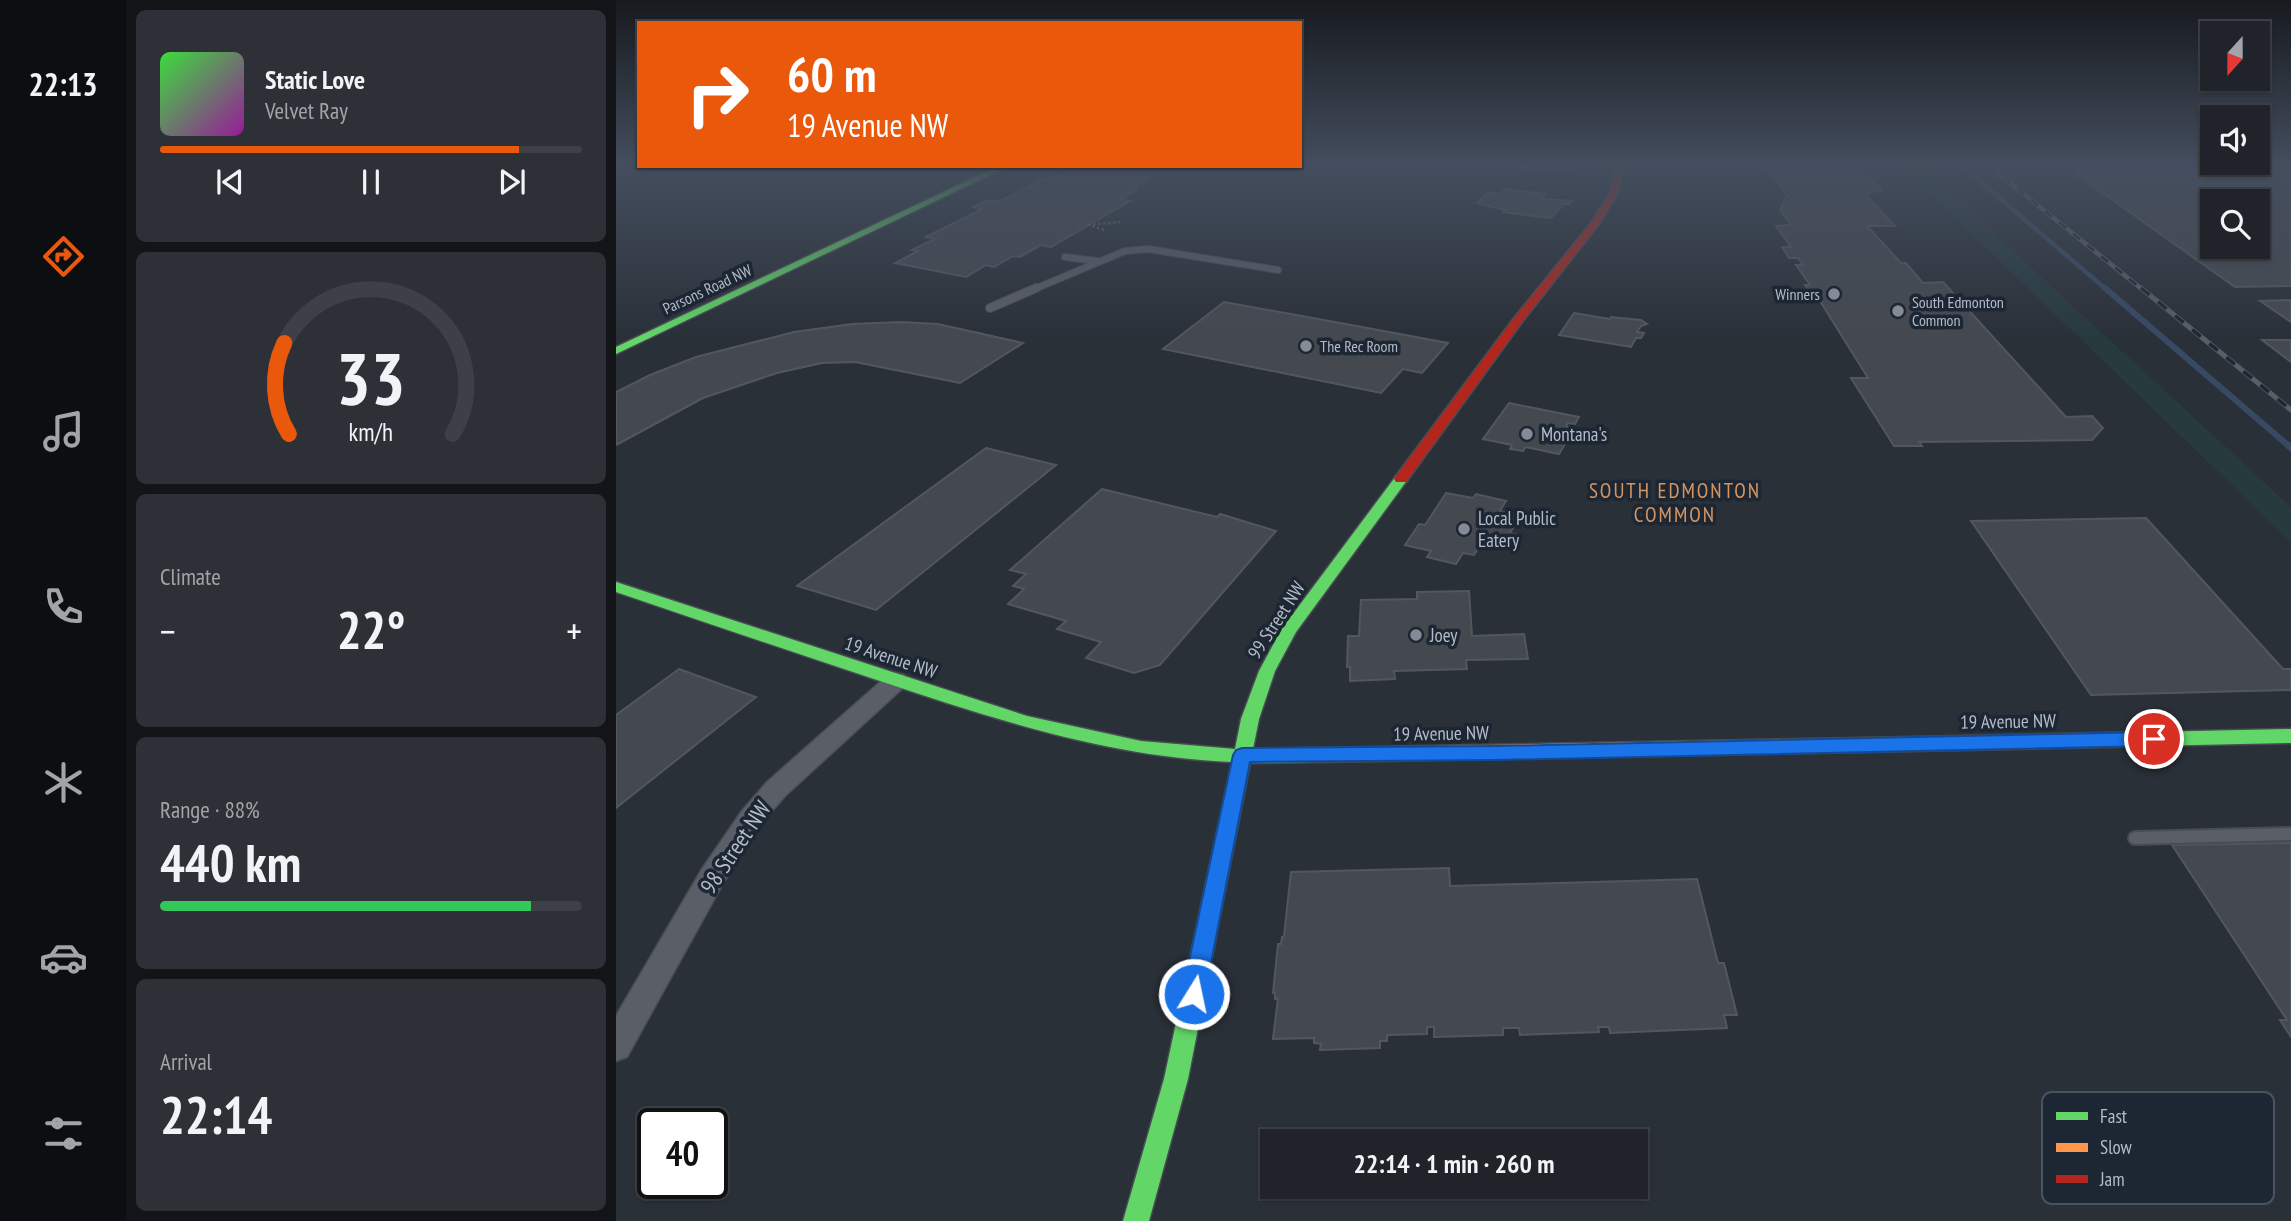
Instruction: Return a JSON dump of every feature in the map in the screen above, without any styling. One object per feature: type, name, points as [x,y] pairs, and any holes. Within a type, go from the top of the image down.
[{"type":"street","name":"Parsons Road NW","points":[[627,328],[865,223]]},
{"type":"street","name":"Parsons Road NW","points":[[616,351],[885,223]]},
{"type":"street","name":"99 Street NW","points":[[1136,1221],[1175,1079],[1250,719],[1266,671],[1289,630],[1594,223]]},
{"type":"street","name":"19 Avenue NW","points":[[616,587],[896,681],[1068,734],[1147,748],[1242,755],[1508,753],[2291,736]]},
{"type":"street","name":"98 Street NW","points":[[616,1046],[712,877],[750,819],[776,789],[896,681]]},
{"type":"lane","points":[[990,308],[1125,251],[1148,249],[1278,270]]},
{"type":"lane","points":[[1065,257],[1100,262]]},
{"type":"lane","points":[[2135,838],[2291,834]]},
{"type":"path","points":[[1104,230],[1089,225],[1111,223]]},
{"type":"green space","points":[[1960,223],[1984,223],[2291,507],[2291,542]]},
{"type":"building","points":[[954,223],[1092,223],[1051,247],[1041,245],[994,267],[986,265],[966,277],[895,263],[918,251],[912,250],[935,239],[926,237]]},
{"type":"building","name":"South Edmonton Common","points":[[1790,223],[1892,223],[1895,226],[1867,226],[1923,283],[1943,282],[2066,417],[2092,416],[2103,428],[2092,440],[1919,442],[1922,446],[1894,446],[1851,378],[1868,378],[1820,301],[1816,302],[1805,285],[1810,285],[1796,265],[1803,265],[1798,258],[1789,258],[1782,247],[1791,247],[1776,226],[1791,225]]},
{"type":"building","points":[[2145,223],[2200,223],[2200,259],[2270,259],[2270,223],[2291,223],[2291,286],[2235,287]]},
{"type":"building","points":[[2291,300],[2291,322],[2260,301]]},
{"type":"building","name":"The Rec Room","points":[[1224,302],[1448,343],[1422,373],[1403,369],[1381,393],[1163,349]]},
{"type":"building","points":[[1574,313],[1610,319],[1641,320],[1647,324],[1641,326],[1637,332],[1644,333],[1641,338],[1636,338],[1631,347],[1559,335]]},
{"type":"building","points":[[852,324],[938,324],[1023,343],[960,383],[855,362],[822,363],[777,373],[703,398],[616,445],[616,392],[650,375],[696,357],[794,332]]},
{"type":"building","points":[[2262,340],[2291,340],[2291,362]]},
{"type":"building","name":"Montana's","points":[[1509,403],[1579,417],[1575,424],[1568,423],[1566,427],[1571,428],[1563,442],[1555,442],[1565,444],[1559,454],[1526,447],[1523,451],[1510,449],[1512,445],[1483,439]]},
{"type":"building","points":[[986,448],[1056,465],[876,610],[797,586]]},
{"type":"building","points":[[1102,489],[1217,517],[1220,514],[1276,531],[1160,665],[1134,673],[1086,658],[1101,642],[1057,629],[1066,621],[1008,604],[1024,589],[1013,586],[1026,574],[1010,570]]},
{"type":"building","name":"Local Public Eatery","points":[[1446,493],[1473,498],[1476,494],[1506,501],[1500,511],[1520,516],[1510,533],[1518,535],[1510,549],[1487,544],[1489,541],[1483,540],[1474,555],[1463,553],[1456,564],[1427,557],[1431,551],[1405,545],[1419,524],[1425,525]]},
{"type":"building","points":[[2146,518],[2283,669],[2291,669],[2291,690],[2091,695],[1971,521]]},
{"type":"building","name":"Joey","points":[[1469,591],[1472,636],[1524,634],[1528,659],[1466,660],[1467,669],[1394,671],[1395,679],[1350,681],[1350,667],[1347,667],[1348,636],[1359,636],[1361,600],[1417,599],[1417,592]]},
{"type":"building","points":[[679,669],[756,697],[616,808],[616,715]]},
{"type":"building","points":[[2291,843],[2291,1037],[2280,1020],[2287,1020],[2172,845]]},
{"type":"building","points":[[1449,868],[1450,886],[1697,879],[1718,963],[1724,963],[1737,1015],[1724,1015],[1727,1028],[1610,1033],[1609,1027],[1598,1027],[1599,1032],[1520,1035],[1519,1028],[1503,1028],[1503,1035],[1434,1037],[1434,1027],[1427,1027],[1427,1034],[1387,1035],[1387,1041],[1380,1041],[1380,1048],[1320,1050],[1321,1044],[1314,1043],[1314,1038],[1273,1039],[1278,998],[1275,999],[1273,993],[1278,944],[1281,944],[1284,936],[1291,872]]},
{"type":"waterway","points":[[2029,223],[2107,290]]},
{"type":"waterway","points":[[2105,288],[2290,447]]},
{"type":"railway","points":[[2060,223],[2143,290]]},
{"type":"railway","points":[[2141,288],[2291,410]]},
{"type":"traffic: fast","points":[[616,351],[885,223]]},
{"type":"traffic: fast","points":[[1136,1221],[1176,1079],[1250,719],[1267,671],[1289,630],[1401,479]]},
{"type":"traffic: fast","points":[[616,587],[1004,716],[1095,739],[1141,748],[1211,755],[1379,754]]},
{"type":"traffic: fast","points":[[1862,745],[2291,736]]},
{"type":"traffic: slow","points":[[1379,754],[1862,745]]},
{"type":"traffic: jam","points":[[1401,479],[1518,320],[1596,223]]},
{"type":"place","name":"Winners","points":[[1834,294]]},
{"type":"place","name":"South Edmonton Common","points":[[1898,311]]},
{"type":"place","name":"The Rec Room","points":[[1306,346]]},
{"type":"place","name":"Montana's","points":[[1527,434]]},
{"type":"place","name":"Local Public Eatery","points":[[1464,529]]},
{"type":"place","name":"Joey","points":[[1416,635]]},
{"type":"district","name":"SOUTH EDMONTON COMMON","points":[[1675,502]]},
{"type":"route","points":[[1194,994],[1242,755],[1495,753],[2154,739]]}]
